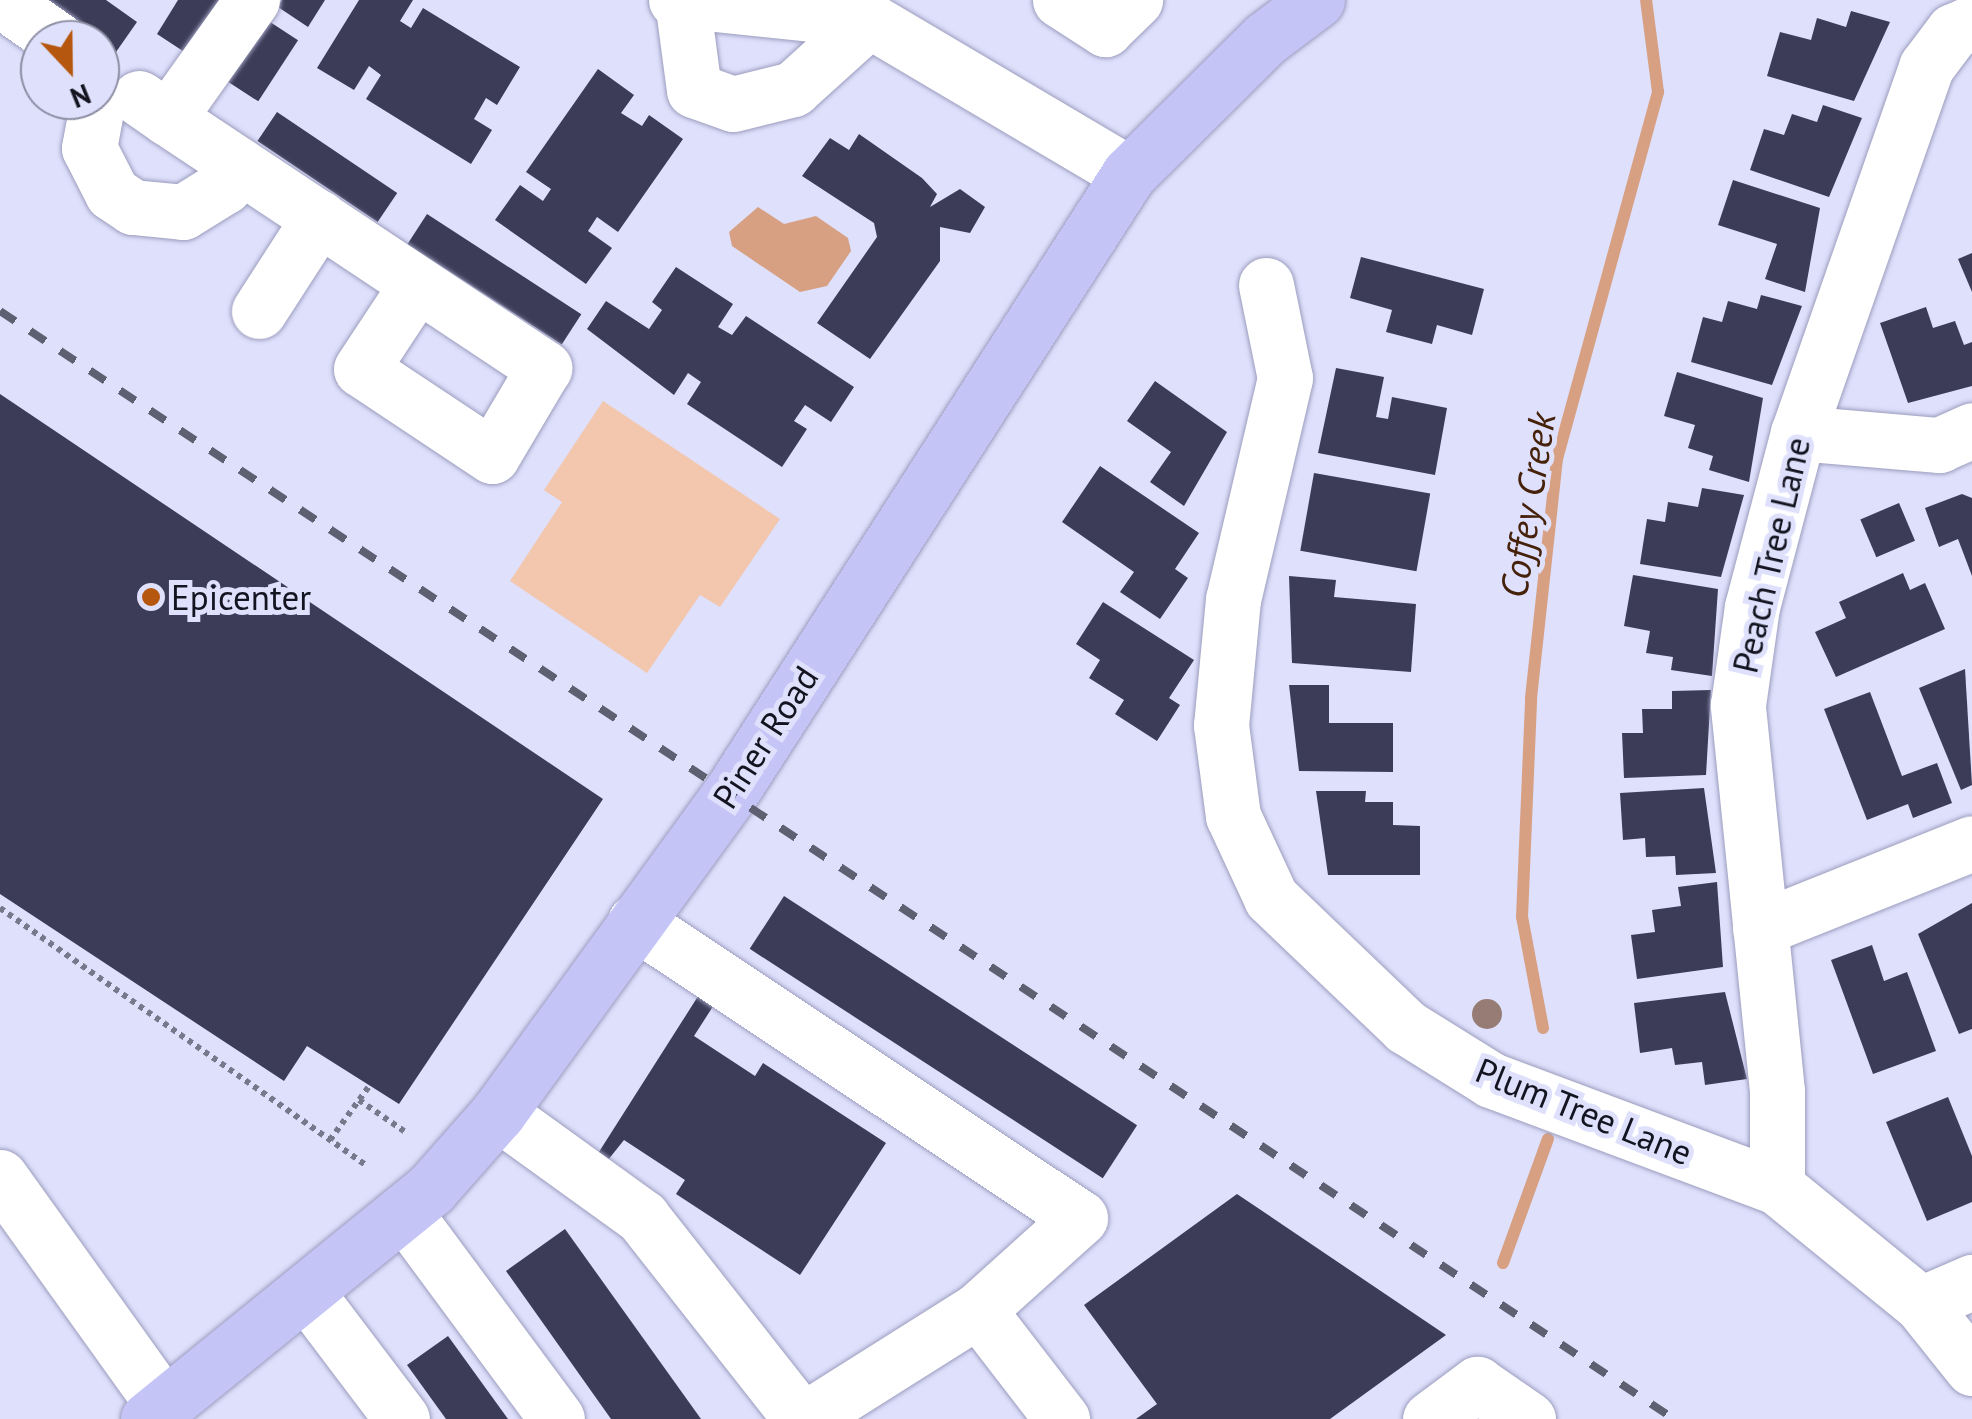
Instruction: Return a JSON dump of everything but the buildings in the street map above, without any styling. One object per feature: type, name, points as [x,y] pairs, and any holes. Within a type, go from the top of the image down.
[{"type":"main road","name":"Piner Road","points":[[156,1412],[404,1212],[498,1114],[730,794],[1129,174],[1317,0]]},
{"type":"street","points":[[1,0],[30,20]]},
{"type":"street","points":[[168,118],[252,0]]},
{"type":"street","points":[[900,20],[793,89],[733,104],[694,90],[679,0],[788,4],[900,20],[1129,174]]},
{"type":"street","points":[[1060,0],[1105,29],[1136,0]]},
{"type":"street","name":"Peach Tree Lane","points":[[1778,1188],[1760,928],[1738,705],[1752,607],[1798,433],[1926,68],[1953,31],[1972,23]]},
{"type":"street","points":[[120,95],[168,118],[417,284]]},
{"type":"street","points":[[95,120],[89,148],[112,192],[133,207],[183,212],[206,203],[238,165]]},
{"type":"street","points":[[259,310],[319,218]]},
{"type":"street","name":"Plum Tree Lane","points":[[1266,285],[1285,378],[1233,599],[1220,725],[1233,816],[1271,898],[1406,1028],[1491,1080],[1778,1188],[1921,1304],[1972,1368]]},
{"type":"street","points":[[1798,433],[1939,444],[1972,430]]},
{"type":"street","points":[[1760,928],[1972,843]]},
{"type":"street","points":[[498,1114],[642,1217],[803,1419],[978,1310],[1080,1218],[635,922]]},
{"type":"street","points":[[0,1177],[156,1412]]},
{"type":"street","points":[[404,1212],[556,1419]]},
{"type":"street","points":[[1921,1304],[1972,1282]]},
{"type":"street","points":[[306,1292],[402,1419]]},
{"type":"street","points":[[978,1310],[1062,1419]]},
{"type":"street","points":[[1430,1419],[1476,1384],[1528,1419]]},
{"type":"path","points":[[0,908],[366,1166]]},
{"type":"path","points":[[330,1140],[370,1085]]},
{"type":"path","points":[[358,1100],[404,1131]]},
{"type":"shaded area","points":[[758,207],[784,224],[816,216],[848,238],[851,251],[827,286],[800,292],[732,246],[729,232]]},
{"type":"shaded area","points":[[603,401],[780,519],[720,607],[700,595],[647,673],[510,581],[562,502],[544,490]]},
{"type":"waterway","name":"Coffey Creek","points":[[1543,1028],[1522,917],[1531,698],[1557,459],[1658,92],[1646,0]]},
{"type":"waterway","name":"Coffey Creek","points":[[1503,1263],[1548,1139]]},
{"type":"railway","points":[[0,311],[1674,1419]]},
{"type":"place","name":"Epicenter","points":[[151,597]]}]
